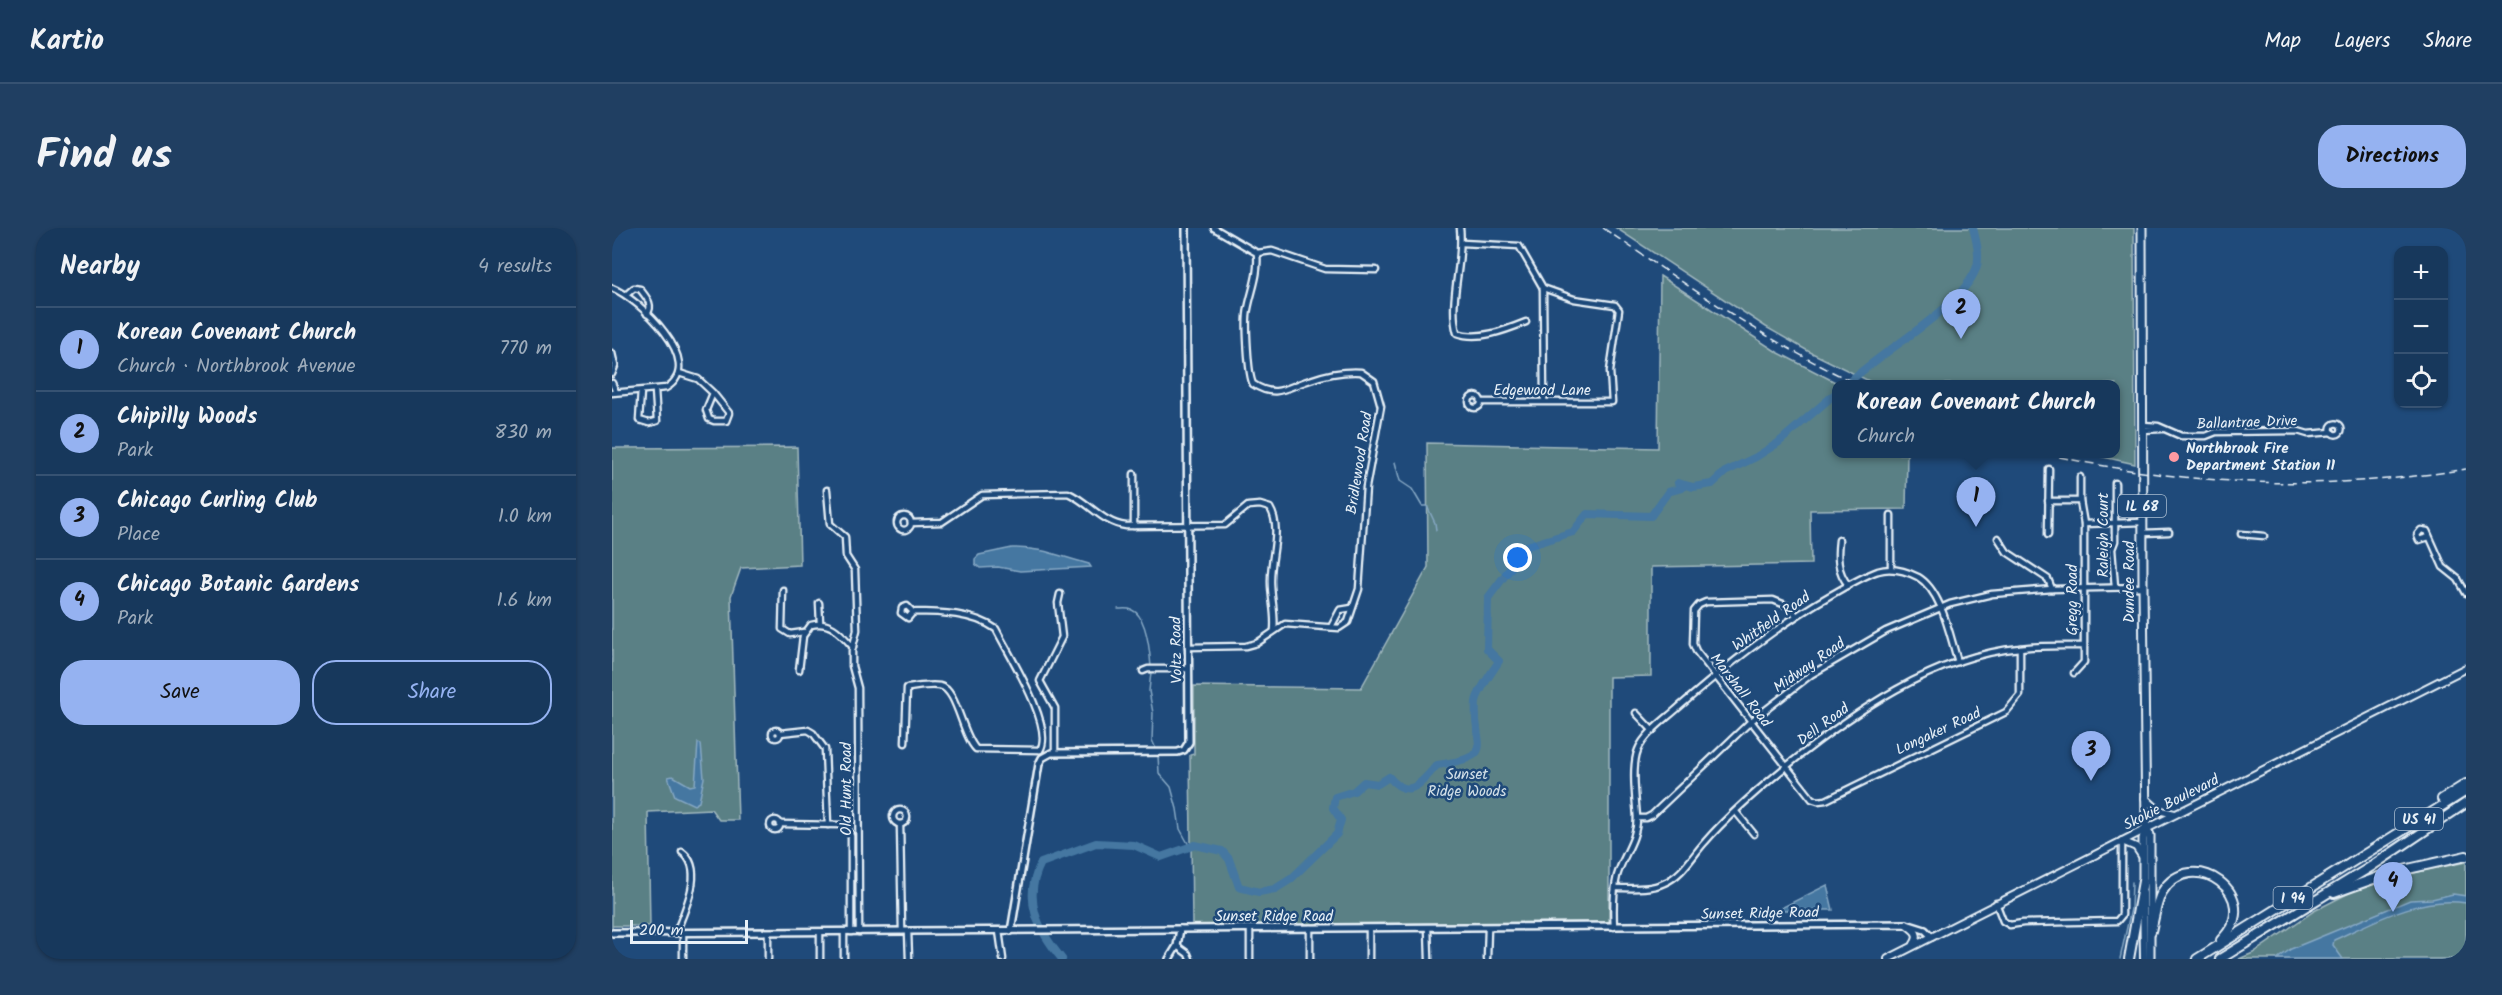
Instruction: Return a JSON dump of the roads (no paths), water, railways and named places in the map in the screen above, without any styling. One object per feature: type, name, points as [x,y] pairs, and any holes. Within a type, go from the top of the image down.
[{"type":"highway","name":"I 94","points":[[2196,959],[2373,849],[2413,818],[2466,784]]},
{"type":"highway","name":"US 41","points":[[2373,849],[2466,791]]},
{"type":"highway","name":"US 41","points":[[2311,903],[2372,866],[2466,803]]},
{"type":"highway","name":"I 94","points":[[2220,959],[2311,903],[2359,882],[2466,856]]},
{"type":"highway","points":[[2151,932],[2162,892],[2172,881],[2185,874],[2211,876],[2221,880],[2228,890],[2234,900],[2235,913],[2229,931],[2213,948]]},
{"type":"highway","points":[[2129,959],[2143,881]]},
{"type":"main road","name":"Dundee Road","points":[[2142,228],[2142,587],[2146,828],[2143,839],[2144,959]]},
{"type":"main road","name":"Skokie Boulevard","points":[[1888,959],[2466,668]]},
{"type":"main road","points":[[2145,798],[2158,810],[2175,814]]},
{"type":"main road","name":"Dundee Road","points":[[2146,828],[2150,835],[2150,959]]},
{"type":"main road","points":[[2122,841],[2136,847],[2143,857]]},
{"type":"main road","points":[[1906,924],[1917,934],[1918,938],[1914,946]]},
{"type":"street","name":"Voltz Road","points":[[1044,756],[1055,753],[1178,752],[1184,750],[1189,742],[1186,228]]},
{"type":"street","points":[[1214,228],[1257,253],[1272,251],[1325,269],[1376,270]]},
{"type":"street","points":[[1460,228],[1462,243],[1454,320],[1457,333],[1477,335],[1506,330],[1526,322]]},
{"type":"street","points":[[1462,243],[1520,246],[1543,288],[1544,401]]},
{"type":"street","name":"Bridlewood Road","points":[[1257,253],[1257,279],[1247,311],[1249,368],[1253,384],[1264,391],[1283,391],[1329,375],[1361,372],[1374,381],[1379,394],[1381,406],[1362,520],[1361,575],[1357,601],[1352,608],[1348,622],[1344,626],[1331,627]]},
{"type":"street","points":[[612,288],[626,295],[672,342],[678,356],[679,373],[673,384],[655,390],[614,392],[612,383]]},
{"type":"street","points":[[626,295],[634,288],[640,289],[650,302],[651,308],[647,314]]},
{"type":"street","name":"Edgewood Lane","points":[[1482,402],[1612,402],[1610,371],[1619,317],[1615,305],[1574,299],[1543,288]]},
{"type":"street","points":[[612,353],[615,366],[612,375]]},
{"type":"street","points":[[679,373],[698,379],[713,393],[728,409],[726,421],[709,419],[706,410],[708,400],[713,393]]},
{"type":"street","points":[[641,391],[639,420],[649,423],[657,421],[655,390]]},
{"type":"street","name":"Ballantrae Drive","points":[[2142,427],[2158,426],[2181,436],[2206,436],[2216,432],[2300,431],[2308,434],[2332,432]]},
{"type":"street","points":[[2048,536],[2049,469]]},
{"type":"street","points":[[1134,474],[1134,526]]},
{"type":"street","name":"Gregg Road","points":[[2074,673],[2084,662],[2084,524],[2080,501],[2080,477]]},
{"type":"street","name":"Raleigh Court","points":[[2115,483],[2115,541],[2112,549],[2115,587]]},
{"type":"street","name":"Old Hunt Road","points":[[827,490],[830,524],[845,537],[846,556],[855,570],[857,630],[852,666],[858,688],[858,932]]},
{"type":"street","points":[[910,523],[942,522],[982,495],[1057,492],[1078,497],[1114,525],[1134,526],[1225,525],[1248,506],[1260,505],[1270,508],[1275,516],[1271,578],[1275,608],[1274,630]]},
{"type":"street","points":[[2048,501],[2080,501]]},
{"type":"street","points":[[1891,515],[1891,569],[1907,572],[1928,584],[1935,594],[1958,662]]},
{"type":"street","points":[[2084,524],[2142,522]]},
{"type":"street","points":[[2143,532],[2169,532]]},
{"type":"street","points":[[2241,534],[2264,536]]},
{"type":"street","points":[[2429,537],[2443,567],[2458,579],[2466,593]]},
{"type":"street","points":[[1998,538],[2007,552],[2048,579],[2052,589]]},
{"type":"street","points":[[1839,540],[1841,576],[1848,585]]},
{"type":"street","name":"Whitfield Road","points":[[1636,818],[1638,750],[1653,731],[1714,676],[1796,615],[1848,585],[1879,571],[1891,569]]},
{"type":"street","name":"Midway Road","points":[[1636,818],[1646,818],[1652,815],[1750,722],[1812,674],[1853,648],[1886,631],[1940,608],[1992,594],[2052,589],[2142,587]]},
{"type":"street","points":[[783,590],[782,630],[790,634],[804,632],[811,625],[820,624],[837,631],[853,647]]},
{"type":"street","points":[[1055,753],[1055,708],[1040,681],[1062,637],[1058,603],[1060,594]]},
{"type":"street","name":"Marshall Road","points":[[1796,615],[1788,606],[1773,600],[1717,600],[1699,605],[1694,611],[1693,644],[1714,676],[1750,722],[1812,799],[1818,801]]},
{"type":"street","points":[[819,603],[820,624]]},
{"type":"street","points":[[1275,608],[1285,624]]},
{"type":"street","points":[[1188,647],[1246,646],[1257,643],[1285,624],[1331,627],[1340,610],[1352,608]]},
{"type":"street","points":[[913,612],[954,614],[986,623],[996,629],[1030,696],[1041,724],[1042,746],[1040,750]]},
{"type":"street","points":[[799,670],[804,632]]},
{"type":"street","name":"Dell Road","points":[[1615,888],[1640,888],[1664,884],[1684,870],[1705,841],[1786,766],[1861,711],[1900,688],[1958,662],[2020,648],[2084,646]]},
{"type":"street","name":"Longaker Road","points":[[1818,801],[1826,800],[2006,712],[2020,695],[2020,648]]},
{"type":"street","points":[[1143,672],[1149,669],[1188,669]]},
{"type":"street","points":[[905,743],[907,688],[938,685],[945,687],[951,693],[967,736],[976,749],[1040,750]]},
{"type":"street","points":[[1636,713],[1653,731]]},
{"type":"street","points":[[780,732],[808,730],[825,749],[828,825],[780,824]]},
{"type":"street","points":[[1011,931],[1039,764],[1044,756],[1040,750]]},
{"type":"street","points":[[1736,812],[1754,834]]},
{"type":"street","points":[[1614,927],[1615,888],[1637,830],[1636,818]]},
{"type":"street","points":[[900,824],[905,931],[909,959]]},
{"type":"street","name":"Old Hunt Road","points":[[828,825],[841,825],[847,828],[851,836],[851,932]]},
{"type":"street","points":[[1996,903],[2003,921],[2010,925],[2117,921],[2122,915],[2122,841]]},
{"type":"street","points":[[682,852],[692,864],[693,880],[679,933],[683,959]]},
{"type":"street","name":"Sunset Ridge Road","points":[[612,933],[1906,924],[1924,930],[1932,937]]},
{"type":"street","points":[[1310,928],[1310,959]]},
{"type":"street","points":[[1369,928],[1369,959]]},
{"type":"street","points":[[1428,928],[1428,959]]},
{"type":"street","points":[[1487,959],[1488,928]]},
{"type":"street","points":[[1169,959],[1178,945],[1180,929]]},
{"type":"street","points":[[1250,929],[1250,959]]},
{"type":"street","points":[[999,931],[1004,959]]},
{"type":"street","points":[[819,932],[819,959]]},
{"type":"street","points":[[844,932],[844,959]]},
{"type":"street","points":[[768,933],[768,959]]},
{"type":"street","points":[[1178,945],[1190,959]]},
{"type":"water","points":[[1012,548],[1042,551],[1089,564],[1091,567],[1020,571],[998,567],[980,568],[975,564],[975,559],[979,555]]},
{"type":"water","points":[[698,743],[701,744],[704,778],[699,802],[694,805],[675,796],[668,777],[673,776],[690,786],[695,785]]},
{"type":"water","points":[[1827,885],[1833,910],[1780,910],[1781,908]]},
{"type":"water","points":[[2453,894],[2466,896],[2466,903],[2431,903],[2414,907],[2381,918],[2334,940],[2333,945],[2343,959],[2277,959],[2291,949],[2410,900],[2432,899]]},
{"type":"waterway","points":[[1852,380],[1937,315],[1967,284],[1976,269],[1978,259],[1973,228]]},
{"type":"waterway","points":[[1062,959],[1046,937],[1035,914],[1033,889],[1035,876],[1041,863],[1096,843],[1134,845],[1161,857],[1195,845],[1222,851],[1229,859],[1239,887],[1259,892],[1275,889],[1291,879],[1337,834],[1341,820],[1333,808],[1335,797],[1354,791],[1364,782],[1378,784],[1389,777],[1403,788],[1414,787],[1437,765],[1457,762],[1476,753],[1479,747],[1476,702],[1482,687],[1499,661],[1487,649],[1488,598],[1527,546],[1573,532],[1587,514],[1651,516],[1668,492],[1682,488],[1678,483],[1693,487],[1712,484],[1725,472],[1778,443],[1832,396]]},
{"type":"waterway","points":[[1395,462],[1400,481],[1412,489],[1422,506],[1427,506],[1436,530]]},
{"type":"waterway","points":[[1118,609],[1132,610],[1141,619],[1147,636],[1151,667]]},
{"type":"waterway","points":[[1151,672],[1149,691],[1153,713],[1152,740],[1156,749]]},
{"type":"waterway","points":[[1158,755],[1159,773],[1171,787],[1180,829],[1190,847]]},
{"type":"waterway","points":[[2120,959],[2131,909],[2132,882]]},
{"type":"railway","points":[[1603,228],[1758,331],[1849,380]]},
{"type":"railway","points":[[2065,458],[2151,473],[2256,482],[2361,481],[2466,469]]},
{"type":"place","name":"Chipilly Woods","points":[[1961,339]]},
{"type":"place","name":"Northbrook Fire Department Station 11","points":[[2174,457]]},
{"type":"place","name":"Korean Covenant Church","points":[[1976,527]]},
{"type":"place","name":"Chicago Curling Club","points":[[2091,781]]},
{"type":"place","name":"Chicago Botanic Gardens","points":[[2393,912]]},
{"type":"park label","name":"Sunset Ridge Woods","points":[[1467,782]]}]
